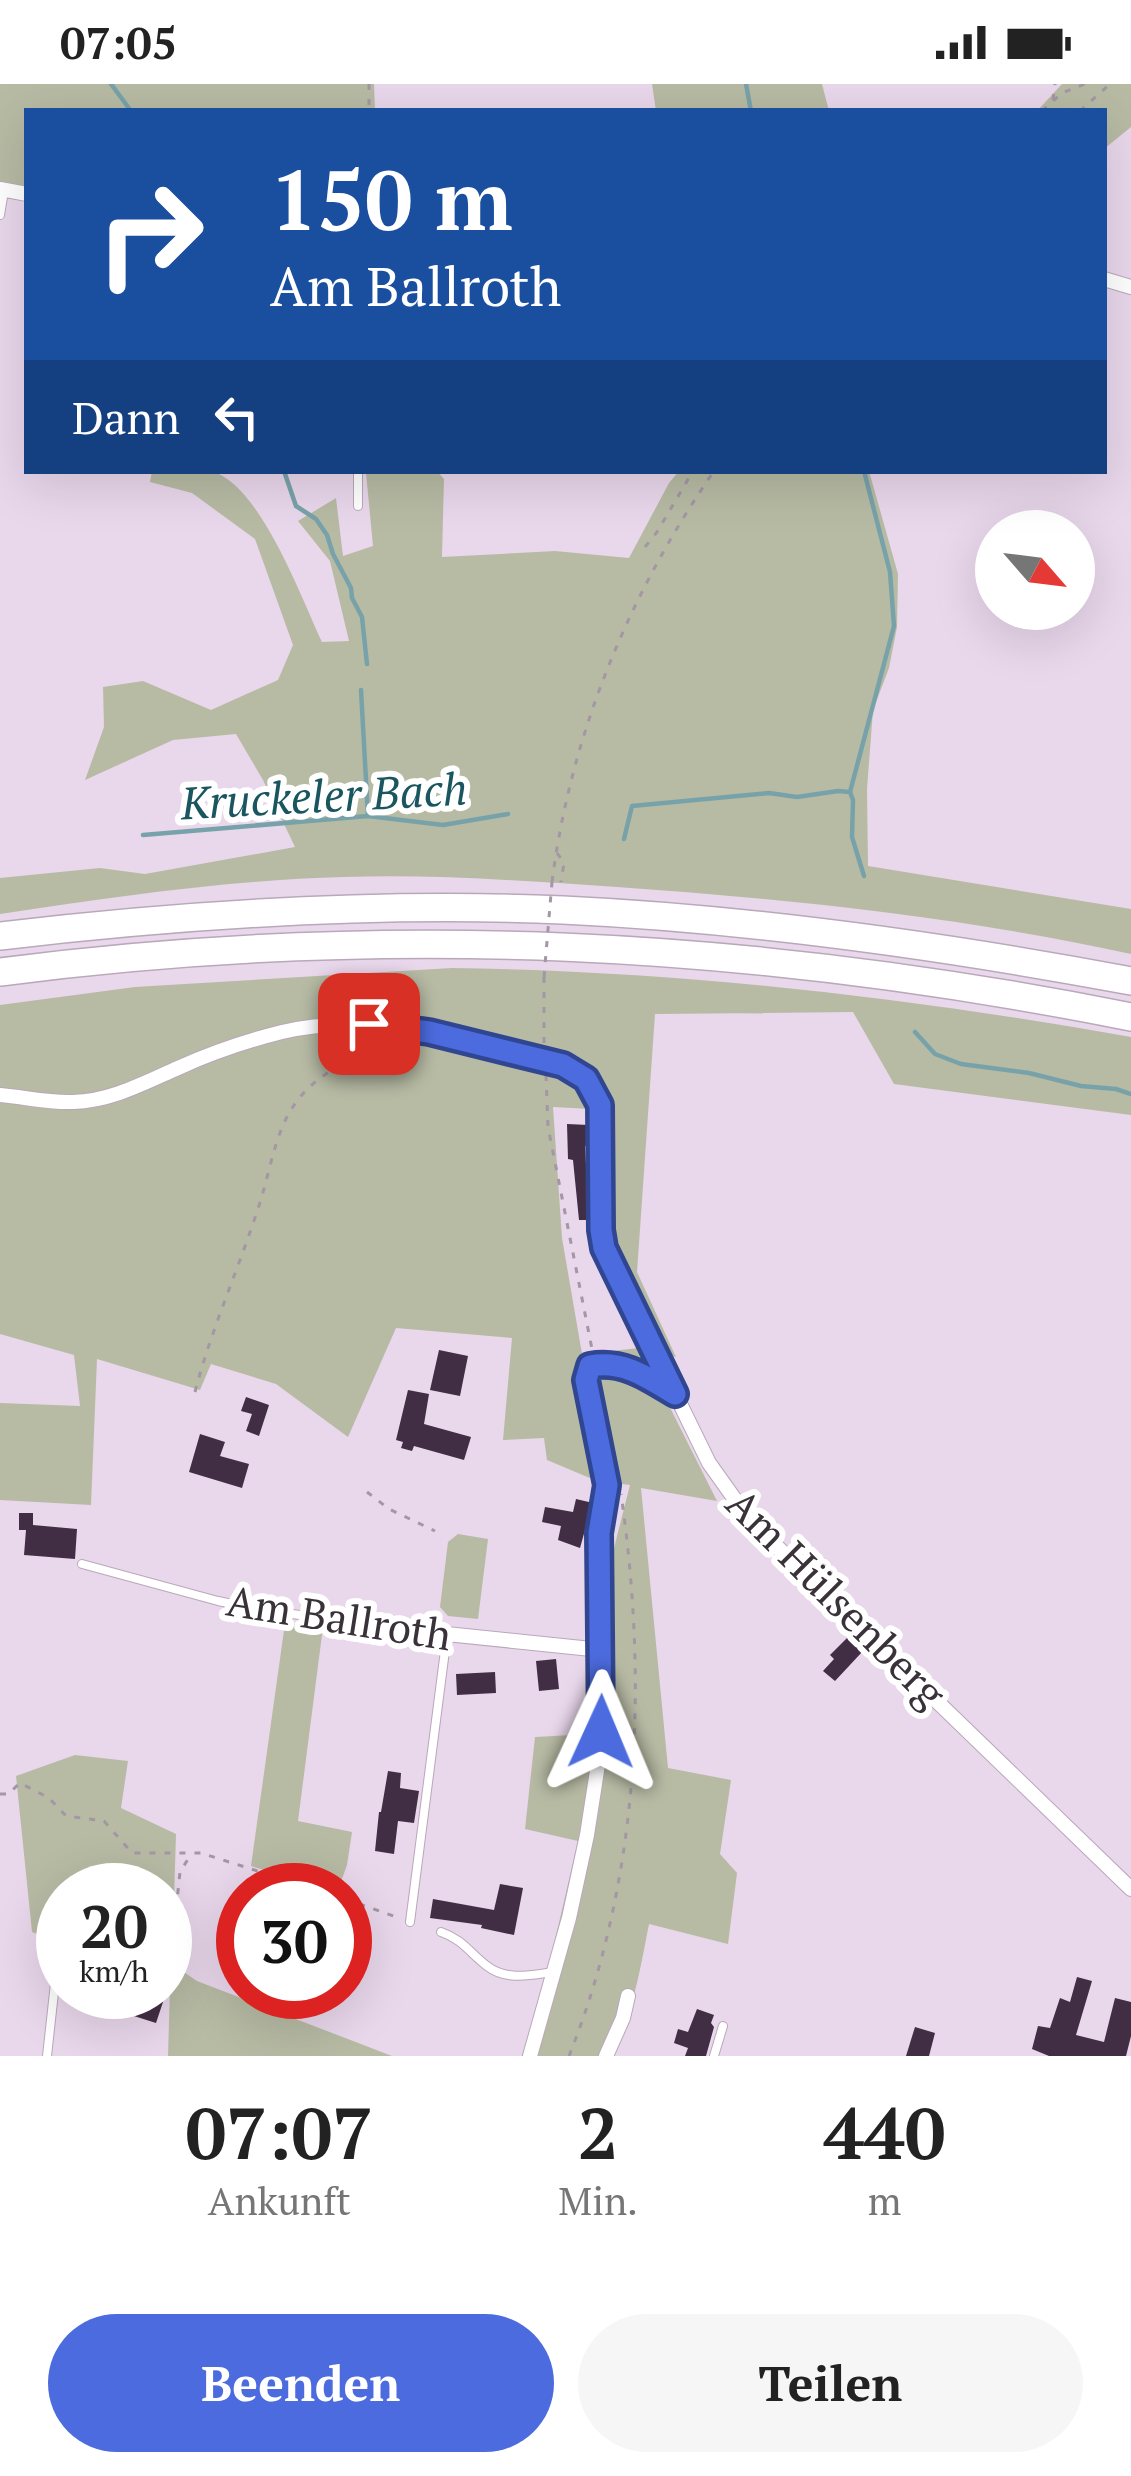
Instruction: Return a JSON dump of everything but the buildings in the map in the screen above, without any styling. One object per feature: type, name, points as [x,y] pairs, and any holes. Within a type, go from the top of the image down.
[{"type":"highway","points":[[0,936],[256,912],[560,910],[866,938],[1131,981]]},
{"type":"highway","points":[[0,972],[261,946],[565,945],[831,968],[1131,1017]]},
{"type":"street","name":"Am Hülsenberg","points":[[0,1095],[72,1102],[105,1098],[233,1045],[324,1025],[369,1024],[429,1032],[572,1068],[586,1079],[600,1105],[604,1248],[709,1462],[746,1515],[1131,1889]]},
{"type":"street","points":[[530,2056],[587,1835],[599,1758],[599,1533],[607,1485],[586,1380],[590,1366],[617,1364],[675,1394]]},
{"type":"street","name":"Am Ballroth","points":[[427,1632],[601,1650]]},
{"type":"street","points":[[606,2056],[628,1996]]},
{"type":"lane","points":[[0,215],[2,189]]},
{"type":"lane","points":[[358,474],[358,506]]},
{"type":"lane","name":"Am Ballroth","points":[[82,1564],[262,1610],[427,1632]]},
{"type":"lane","points":[[410,1922],[447,1635]]},
{"type":"lane","points":[[441,1932],[471,1948],[499,1973],[555,1972]]},
{"type":"lane","points":[[47,2056],[51,2019]]},
{"type":"lane","points":[[714,2056],[723,2026]]},
{"type":"path","points":[[1052,102],[1055,84]]},
{"type":"path","points":[[1045,108],[1062,93],[1085,84]]},
{"type":"path","points":[[1082,108],[1110,84]]},
{"type":"path","points":[[645,547],[691,474]]},
{"type":"path","points":[[596,1364],[548,1127],[543,1023],[552,882],[579,749],[596,696],[669,541],[712,474]]},
{"type":"path","points":[[657,532],[669,541]]},
{"type":"path","points":[[556,852],[564,862],[561,882]]},
{"type":"path","points":[[195,1392],[285,1118],[328,1072],[396,1040]]},
{"type":"path","points":[[569,2056],[604,1947],[622,1858],[633,1766],[632,1571],[619,1481]]},
{"type":"path","points":[[367,1492],[435,1531]]},
{"type":"path","points":[[0,1794],[8,1794],[20,1783],[50,1798],[66,1816],[104,1821],[132,1853],[201,1853],[232,1863]]},
{"type":"path","points":[[186,1863],[201,1853]]},
{"type":"path","points":[[372,1909],[410,1922]]},
{"type":"green space","points":[[0,84],[374,84],[375,108],[24,108],[24,187],[0,183]]},
{"type":"green space","points":[[652,84],[822,84],[828,108],[656,108]]},
{"type":"green space","points":[[1062,84],[1131,84],[1131,127],[1107,147],[1107,108],[1040,108]]},
{"type":"green space","points":[[151,474],[217,474],[228,479],[262,518],[277,544],[322,642],[349,641],[330,561],[298,521],[336,498],[343,556],[373,546],[366,474],[440,474],[444,479],[442,557],[555,551],[629,558],[676,474],[870,474],[898,574],[897,627],[889,668],[873,710],[868,866],[1131,909],[1131,954],[1004,930],[811,904],[446,877],[258,882],[0,914],[0,878],[100,868],[145,874],[295,847],[236,734],[173,740],[85,780],[104,727],[103,687],[143,681],[211,710],[278,680],[293,645],[255,539],[192,493],[150,482]]},
{"type":"green space","points":[[452,968],[623,974],[793,989],[1131,1037],[1131,1115],[894,1084],[853,1012],[655,1014],[637,1272],[676,1357],[662,1353],[608,1247],[609,1110],[553,1107],[562,1238],[582,1354],[640,1348],[717,1501],[641,1488],[668,1768],[731,1780],[720,1854],[737,1873],[728,1944],[649,1924],[631,2007],[612,2056],[522,2056],[545,1983],[578,1841],[525,1829],[535,1737],[610,1733],[614,1548],[630,1485],[597,1481],[547,1460],[544,1438],[503,1440],[512,1338],[396,1328],[348,1437],[276,1384],[211,1364],[200,1390],[97,1359],[91,1505],[0,1500],[0,1403],[80,1406],[74,1355],[0,1334],[0,1005],[135,987]]},
{"type":"green space","points":[[458,1534],[488,1539],[478,1619],[448,1616],[440,1607],[448,1542]]},
{"type":"green space","points":[[285,1623],[323,1627],[298,1821],[352,1832],[347,1863],[251,1863]]},
{"type":"green space","points":[[75,1755],[128,1761],[121,1808],[176,1834],[175,1863],[36,1863],[36,1934],[32,1932],[16,1776]]},
{"type":"green space","points":[[192,1978],[216,1988],[216,2019],[296,2019],[392,2056],[168,2056],[169,2019],[192,2019]]},
{"type":"waterway","points":[[111,84],[129,108]]},
{"type":"waterway","points":[[746,84],[750,108]]},
{"type":"waterway","points":[[285,474],[296,506],[316,519],[327,535],[351,588],[362,617],[367,664]]},
{"type":"waterway","points":[[850,792],[894,626],[890,572],[865,474]]},
{"type":"waterway","points":[[361,690],[368,816]]},
{"type":"waterway","name":"Kruckeler Bach","points":[[624,839],[632,806],[769,793],[797,797],[850,792],[852,837],[864,876]]},
{"type":"waterway","name":"Kruckeler Bach","points":[[143,835],[368,816],[443,825],[508,814]]},
{"type":"waterway","name":"Kruckeler Bach","points":[[915,1032],[935,1054],[961,1064],[1131,1094]]},
{"type":"route","points":[[369,1024],[429,1032],[572,1068],[586,1079],[600,1105],[604,1248],[675,1394],[617,1364],[590,1366],[586,1380],[607,1485],[599,1533],[601,1732]]}]
